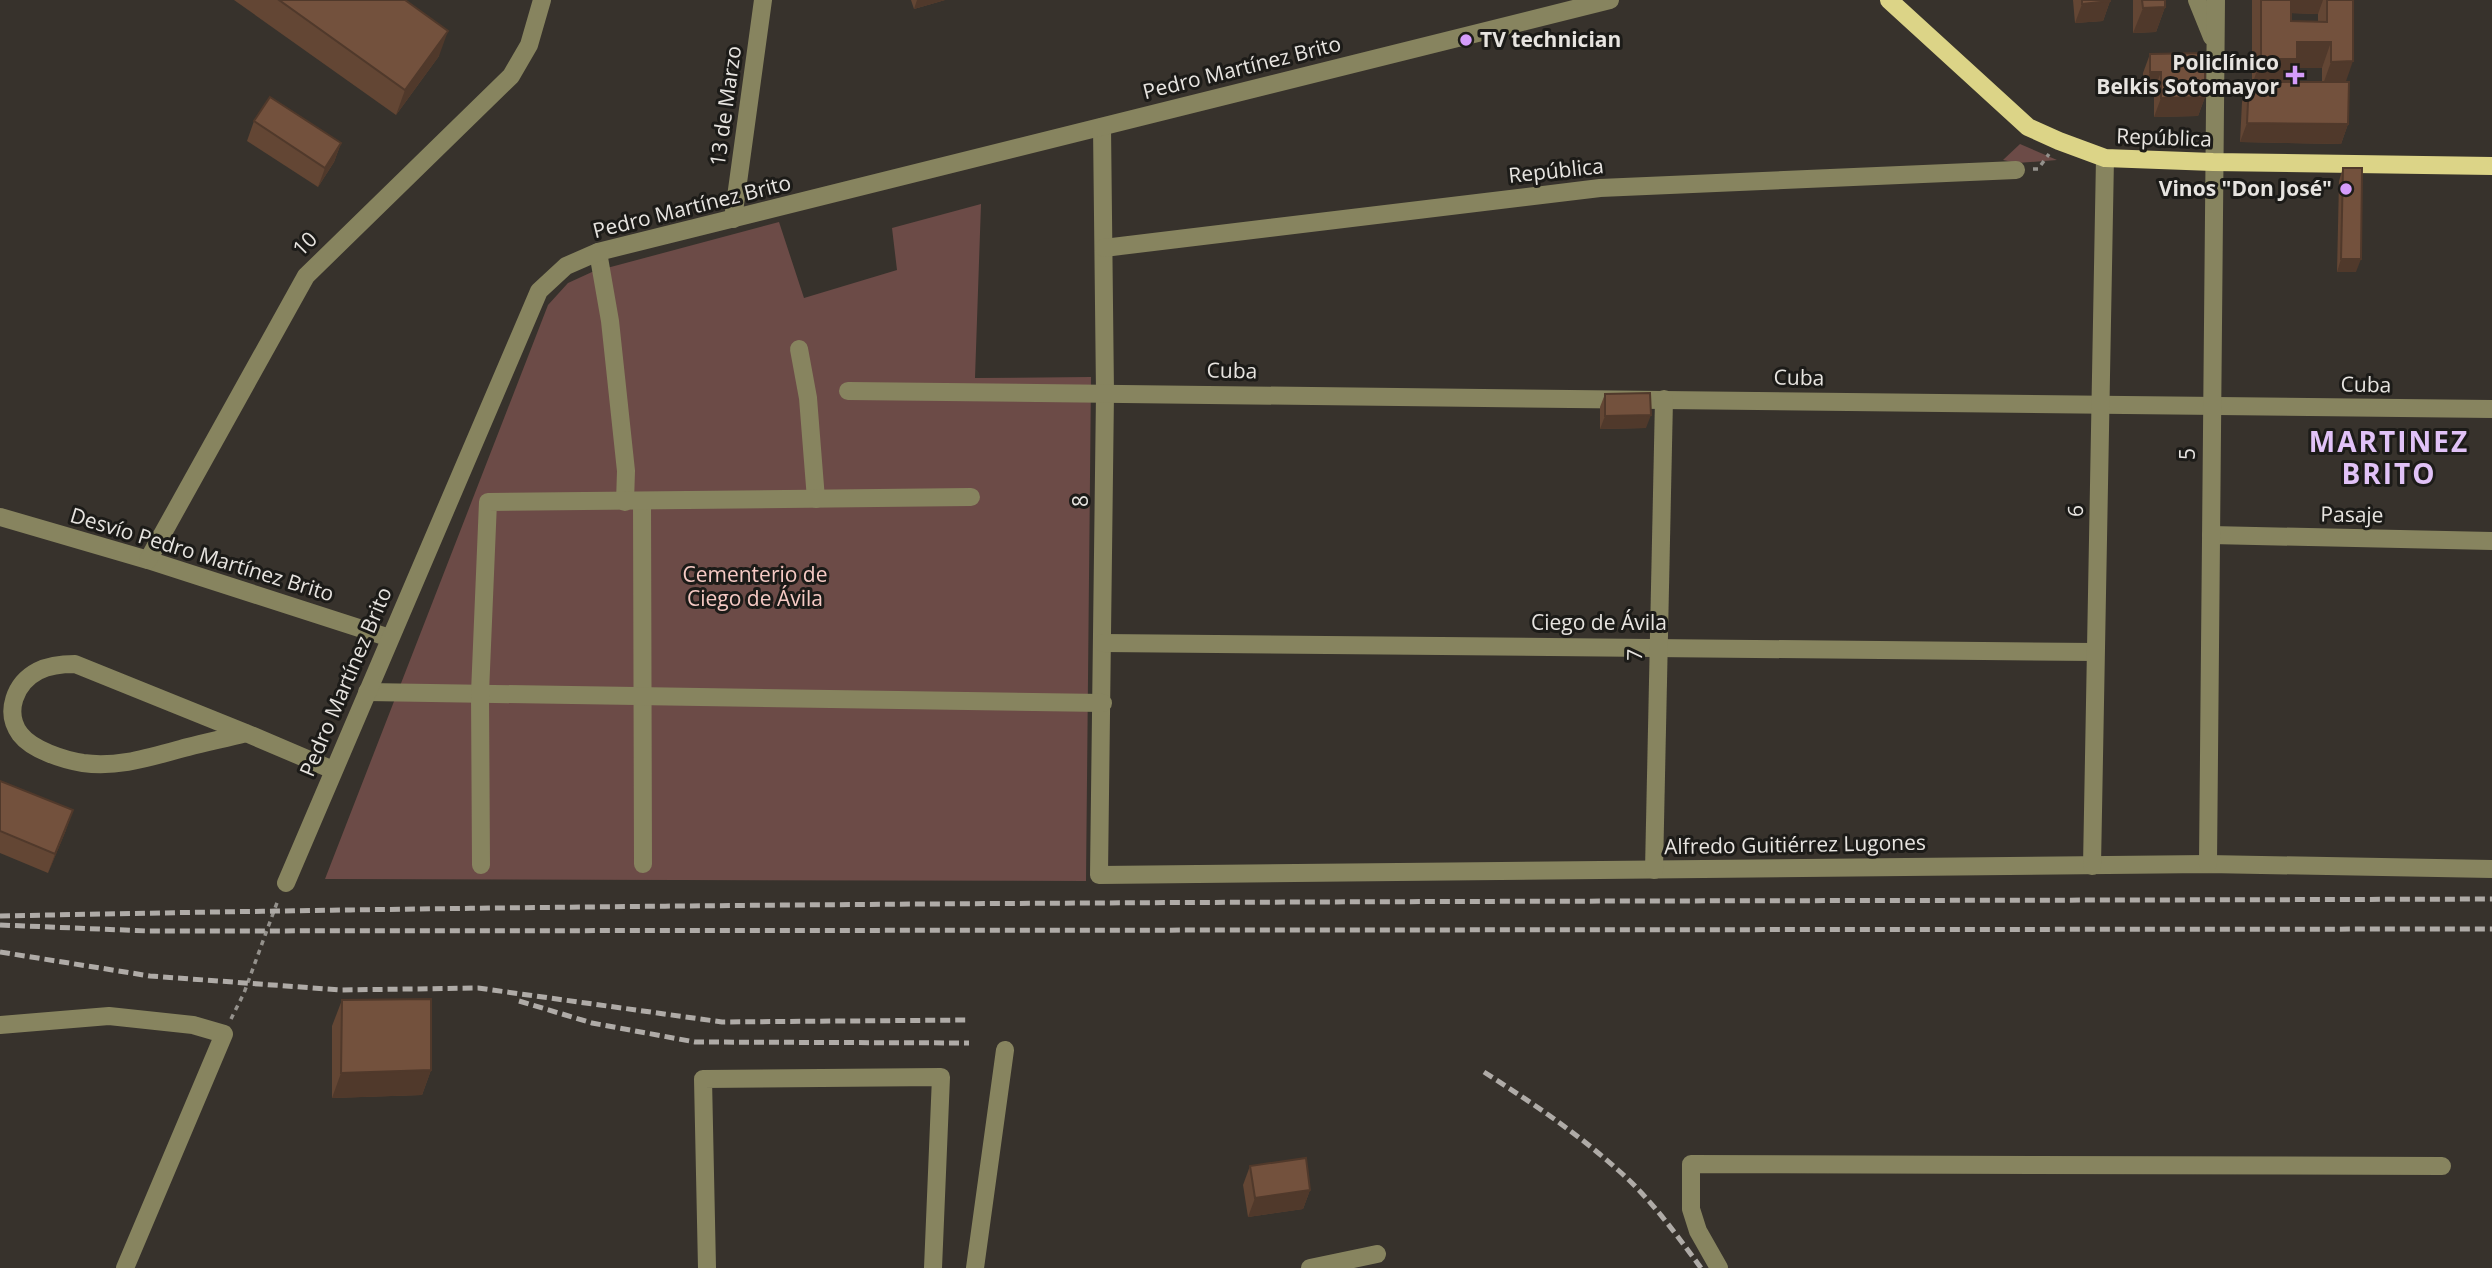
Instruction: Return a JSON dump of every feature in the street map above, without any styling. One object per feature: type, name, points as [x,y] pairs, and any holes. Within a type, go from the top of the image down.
[{"type":"main road","name":"República","points":[[1889,0],[2028,127],[2105,158],[2492,166]]},
{"type":"street","name":"10","points":[[148,560],[306,275],[511,76],[529,45],[542,0]]},
{"type":"street","name":"13 de Marzo","points":[[733,219],[763,0]]},
{"type":"street","name":"Pedro Martínez Brito","points":[[286,883],[539,291],[566,266],[598,252],[1102,127],[1566,5],[1610,0]]},
{"type":"street","name":"5","points":[[2197,0],[2215,44]]},
{"type":"street","name":"5","points":[[2207,864],[2216,0]]},
{"type":"street","name":"8","points":[[1099,875],[1105,393],[1102,127]]},
{"type":"street","name":"6","points":[[2092,866],[2105,158]]},
{"type":"street","name":"República","points":[[1104,248],[1600,188],[2016,170]]},
{"type":"street","points":[[598,252],[611,321],[626,471],[633,501],[643,696],[643,864]]},
{"type":"street","points":[[799,349],[808,398],[816,499]]},
{"type":"street","name":"Cuba","points":[[848,391],[2492,410]]},
{"type":"street","name":"7","points":[[1654,870],[1664,399]]},
{"type":"street","points":[[481,865],[480,693],[488,502],[971,497]]},
{"type":"street","name":"Desvío Pedro Martínez Brito","points":[[0,517],[148,560],[390,638]]},
{"type":"street","name":"Pasaje","points":[[2211,535],[2492,541]]},
{"type":"street","name":"Ciego de Ávila","points":[[1103,643],[2095,652]]},
{"type":"street","points":[[246,733],[125,764],[83,763],[36,747],[20,735],[13,719],[12,702],[20,687],[39,670],[57,664],[75,664],[246,733],[334,770]]},
{"type":"street","points":[[367,692],[1103,703]]},
{"type":"street","name":"Alfredo Guitiérrez Lugones","points":[[1099,875],[2207,864],[2492,869]]},
{"type":"street","points":[[0,1025],[108,1016],[193,1025],[224,1034],[125,1268]]},
{"type":"street","points":[[975,1268],[1005,1050]]},
{"type":"street","points":[[707,1268],[703,1079],[941,1077],[933,1268]]},
{"type":"street","points":[[1719,1268],[1698,1231],[1690,1209],[1691,1164],[2442,1166]]},
{"type":"street","points":[[1310,1268],[1377,1254]]},
{"type":"path","points":[[2016,170],[2038,169],[2059,141]]},
{"type":"path","points":[[224,1034],[244,993],[286,883]]},
{"type":"green space","points":[[2020,144],[2057,160],[2017,163],[2003,160]]},
{"type":"green space","name":"Cementerio de Ciego de Ávila","points":[[981,204],[975,378],[1091,377],[1086,881],[325,879],[548,305],[568,283],[592,272],[779,222],[804,298],[897,270],[892,228]]},
{"type":"building","points":[[279,0],[405,0],[448,31],[405,90]]},
{"type":"building","points":[[2082,0],[2110,0],[2110,1],[2082,4]]},
{"type":"building","points":[[2142,0],[2165,0],[2165,7],[2143,8]]},
{"type":"building","points":[[2261,0],[2291,0],[2291,21],[2327,22],[2327,0],[2353,0],[2353,61],[2331,62],[2331,42],[2297,42],[2297,59],[2261,59]]},
{"type":"building","points":[[2205,53],[2205,97],[2161,98],[2161,72],[2150,72],[2150,54]]},
{"type":"building","points":[[2249,82],[2349,82],[2348,124],[2247,123]]},
{"type":"building","points":[[270,97],[341,143],[325,168],[254,121]]},
{"type":"building","points":[[2343,168],[2362,168],[2361,259],[2341,259]]},
{"type":"building","points":[[1650,393],[1651,415],[1605,416],[1605,394]]},
{"type":"building","points":[[0,781],[73,810],[55,854],[0,831]]},
{"type":"building","points":[[431,999],[431,1070],[341,1073],[342,1000]]},
{"type":"building","points":[[1306,1158],[1310,1190],[1255,1198],[1250,1166]]},
{"type":"railway","points":[[0,916],[934,904],[2492,899]]},
{"type":"railway","points":[[0,925],[148,931],[2492,929]]},
{"type":"railway","points":[[0,952],[150,976],[341,990],[478,988],[722,1022],[969,1020]]},
{"type":"railway","points":[[519,1001],[592,1023],[695,1042],[969,1043]]},
{"type":"railway","points":[[1484,1072],[1553,1118],[1618,1170],[1652,1204],[1701,1268]]},
{"type":"place","name":"TV technician","points":[[1466,40]]},
{"type":"place","name":"Policlínico Belkis Sotomayor","points":[[2295,75]]},
{"type":"place","name":"Vinos \"Don José\"","points":[[2346,189]]},
{"type":"district","name":"MARTINEZ BRITO","points":[[2389,458]]}]
